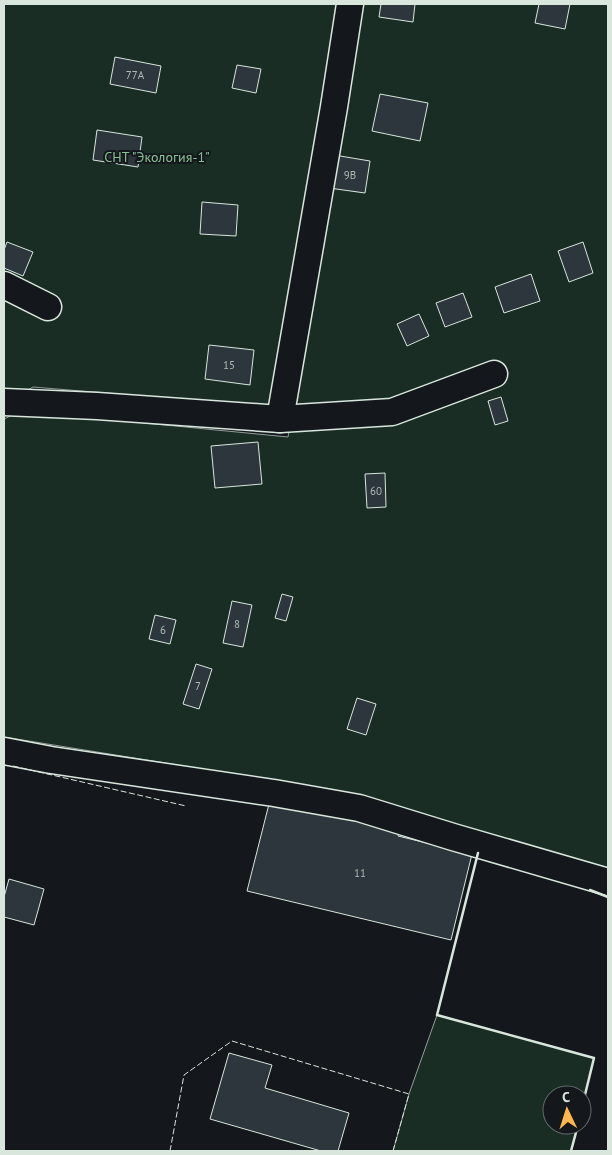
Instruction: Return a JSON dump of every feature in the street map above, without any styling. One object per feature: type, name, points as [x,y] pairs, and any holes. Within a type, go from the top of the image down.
[{"type":"street","points":[[280,419],[350,4]]},
{"type":"street","points":[[4,285],[48,307]]},
{"type":"street","points":[[4,402],[97,406],[280,419],[392,412],[494,374]]},
{"type":"street","points":[[4,751],[359,808],[608,882]]},
{"type":"green space","name":"СНТ \"Экология-1\"","points":[[4,4],[337,4],[274,407],[33,387],[4,405]]},
{"type":"green space","points":[[358,4],[608,4],[608,871],[345,792],[4,737],[4,419],[21,411],[288,437]]},
{"type":"green space","points":[[437,1015],[594,1058],[587,1085],[542,1085],[542,1135],[575,1135],[571,1151],[393,1151],[409,1094]]},
{"type":"building","points":[[381,4],[415,4],[413,22],[379,17]]},
{"type":"building","points":[[539,4],[570,4],[565,29],[535,23]]},
{"type":"building","points":[[115,57],[161,66],[156,93],[110,84]]},
{"type":"building","points":[[237,65],[261,69],[256,93],[232,88]]},
{"type":"building","points":[[380,94],[428,103],[420,141],[372,131]]},
{"type":"building","points":[[97,130],[142,137],[138,167],[93,160]]},
{"type":"building","points":[[334,155],[370,161],[365,193],[329,188]]},
{"type":"building","points":[[202,202],[238,205],[236,236],[200,234]]},
{"type":"building","points":[[7,242],[33,252],[23,276],[4,268],[4,250]]},
{"type":"building","points":[[583,242],[593,273],[569,282],[558,251]]},
{"type":"building","points":[[531,274],[540,301],[504,313],[495,287]]},
{"type":"building","points":[[463,293],[472,317],[445,327],[436,303]]},
{"type":"building","points":[[419,314],[429,336],[407,346],[397,324]]},
{"type":"building","points":[[209,345],[254,350],[250,385],[205,379]]},
{"type":"building","points":[[501,397],[508,421],[495,425],[488,401]]},
{"type":"building","points":[[258,442],[262,484],[215,488],[211,446]]},
{"type":"building","points":[[385,473],[386,507],[367,508],[365,474]]},
{"type":"building","points":[[282,594],[293,597],[286,621],[275,618]]},
{"type":"building","points":[[232,601],[252,605],[243,647],[223,643]]},
{"type":"building","points":[[155,615],[176,620],[170,644],[149,639]]},
{"type":"building","points":[[196,664],[212,669],[199,709],[183,704]]},
{"type":"building","points":[[357,698],[376,704],[366,735],[347,729]]},
{"type":"building","points":[[270,800],[400,831],[398,836],[472,854],[451,940],[247,891]]},
{"type":"building","points":[[9,879],[44,889],[34,925],[4,917],[4,897]]},
{"type":"building","points":[[229,1053],[272,1065],[265,1088],[349,1113],[338,1151],[321,1151],[210,1119]]},
{"type":"fence","points":[[13,766],[186,806]]},
{"type":"fence","points":[[170,1151],[184,1075],[232,1041],[409,1094],[393,1151]]},
{"type":"wall","points":[[478,853],[437,1015],[594,1058],[587,1085]]},
{"type":"wall","points":[[590,890],[608,897]]},
{"type":"wall","points":[[571,1151],[575,1135]]}]
